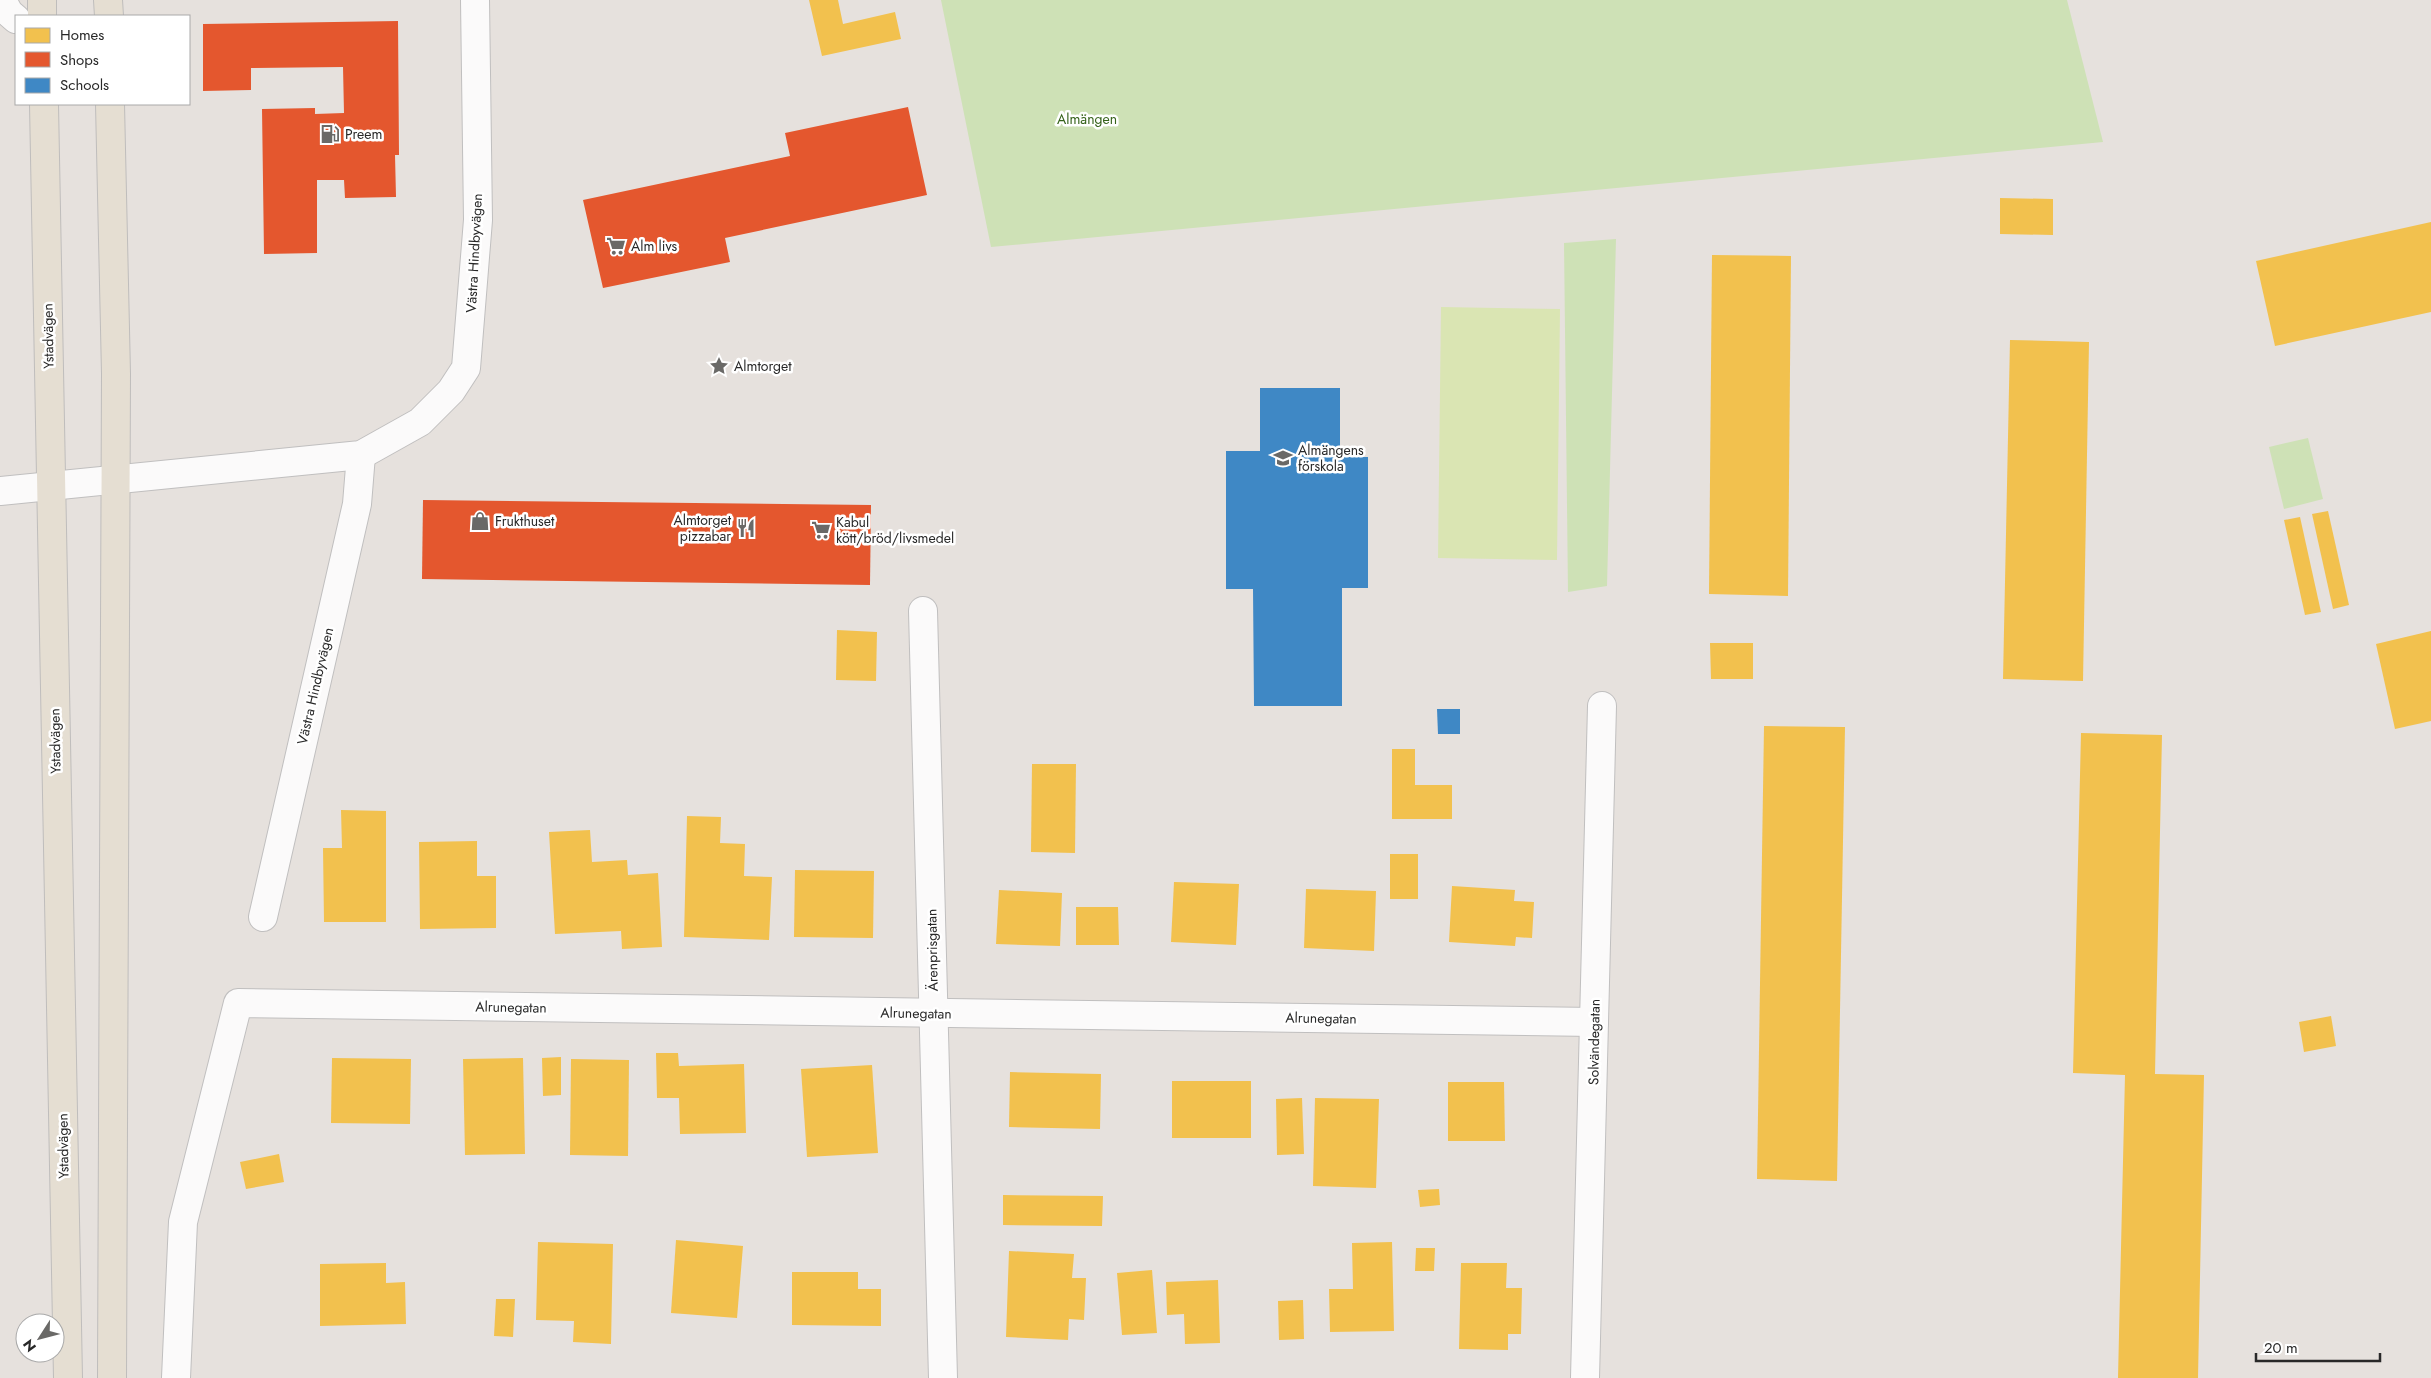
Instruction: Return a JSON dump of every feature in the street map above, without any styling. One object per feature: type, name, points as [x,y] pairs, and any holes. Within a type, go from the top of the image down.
[{"type":"main road","points":[[42,0],[42,15]]},
{"type":"main road","points":[[108,0],[108,15]]},
{"type":"main road","name":"Ystadvägen","points":[[44,105],[68,1378]]},
{"type":"main road","points":[[110,105],[116,364],[112,1378]]},
{"type":"street","points":[[2,0],[9,13],[15,18]]},
{"type":"street","name":"Västra Hindbyvägen","points":[[0,491],[361,455],[420,422],[451,391],[466,368],[478,220],[475,0]]},
{"type":"street","name":"Västra Hindbyvägen","points":[[263,917],[357,504],[361,455]]},
{"type":"street","name":"Ärenprisgatan","points":[[923,611],[942,1378]]},
{"type":"street","name":"Solvändegatan","points":[[1585,1378],[1602,706]]},
{"type":"street","name":"Alrunegatan","points":[[176,1378],[183,1222],[238,1003],[1594,1022]]},
{"type":"green space","name":"Almängen","points":[[941,0],[2067,0],[2103,142],[991,247]]},
{"type":"green space","points":[[1616,239],[1607,586],[1568,592],[1564,243]]},
{"type":"green space","points":[[1441,307],[1560,309],[1557,560],[1438,558]]},
{"type":"green space","points":[[2308,438],[2323,499],[2284,509],[2269,447]]},
{"type":"building: Homes","points":[[809,0],[838,0],[843,24],[895,12],[901,39],[822,56]]},
{"type":"building: Homes","points":[[2000,198],[2053,199],[2053,235],[2000,234]]},
{"type":"building: Homes","points":[[2431,222],[2431,312],[2275,346],[2256,261]]},
{"type":"building: Homes","points":[[1712,255],[1791,256],[1788,596],[1709,594]]},
{"type":"building: Homes","points":[[2010,340],[2089,342],[2083,681],[2003,679]]},
{"type":"building: Homes","points":[[2328,511],[2349,605],[2333,609],[2312,514]]},
{"type":"building: Homes","points":[[2300,517],[2321,612],[2305,615],[2284,520]]},
{"type":"building: Homes","points":[[837,630],[877,632],[876,681],[836,680]]},
{"type":"building: Homes","points":[[2431,631],[2431,721],[2395,729],[2376,644]]},
{"type":"building: Homes","points":[[1710,643],[1753,643],[1753,679],[1711,679]]},
{"type":"building: Homes","points":[[1764,726],[1845,727],[1837,1181],[1757,1179]]},
{"type":"building: Homes","points":[[2081,733],[2162,735],[2155,1074],[2204,1075],[2198,1378],[2118,1378],[2125,1075],[2073,1073]]},
{"type":"building: Homes","points":[[1392,749],[1415,749],[1415,785],[1452,785],[1452,819],[1392,819]]},
{"type":"building: Homes","points":[[1032,764],[1076,764],[1075,853],[1031,852]]},
{"type":"building: Homes","points":[[341,810],[386,811],[386,922],[324,922],[323,848],[342,848]]},
{"type":"building: Homes","points":[[687,816],[721,817],[720,843],[745,844],[744,876],[772,877],[769,940],[684,937]]},
{"type":"building: Homes","points":[[590,830],[592,862],[627,860],[628,875],[658,873],[662,947],[622,949],[621,931],[555,934],[549,832]]},
{"type":"building: Homes","points":[[477,841],[477,876],[496,876],[496,928],[420,929],[419,842]]},
{"type":"building: Homes","points":[[1390,854],[1418,854],[1418,899],[1390,899]]},
{"type":"building: Homes","points":[[795,870],[874,871],[873,938],[794,937]]},
{"type":"building: Homes","points":[[1174,882],[1239,884],[1236,945],[1171,942]]},
{"type":"building: Homes","points":[[1452,886],[1515,890],[1514,901],[1534,902],[1532,938],[1516,937],[1515,946],[1449,942]]},
{"type":"building: Homes","points":[[1306,889],[1376,891],[1374,951],[1304,948]]},
{"type":"building: Homes","points":[[999,890],[1062,893],[1060,946],[996,944]]},
{"type":"building: Homes","points":[[1076,907],[1118,907],[1119,945],[1076,945]]},
{"type":"building: Homes","points":[[2331,1016],[2336,1046],[2304,1052],[2299,1022]]},
{"type":"building: Homes","points":[[656,1053],[678,1053],[679,1066],[744,1064],[746,1133],[680,1134],[679,1098],[657,1098]]},
{"type":"building: Homes","points":[[561,1057],[561,1095],[543,1096],[542,1058]]},
{"type":"building: Homes","points":[[332,1058],[411,1059],[410,1124],[331,1123]]},
{"type":"building: Homes","points":[[523,1058],[525,1154],[465,1155],[463,1059]]},
{"type":"building: Homes","points":[[571,1059],[629,1060],[628,1156],[570,1155]]},
{"type":"building: Homes","points":[[872,1065],[878,1153],[807,1157],[801,1069]]},
{"type":"building: Homes","points":[[1010,1072],[1101,1074],[1100,1129],[1009,1127]]},
{"type":"building: Homes","points":[[1172,1081],[1251,1081],[1251,1138],[1172,1138]]},
{"type":"building: Homes","points":[[1448,1082],[1504,1082],[1505,1141],[1448,1141]]},
{"type":"building: Homes","points":[[1302,1098],[1304,1154],[1277,1155],[1276,1099]]},
{"type":"building: Homes","points":[[1315,1098],[1379,1099],[1376,1188],[1313,1186]]},
{"type":"building: Homes","points":[[279,1154],[284,1182],[246,1189],[240,1162]]},
{"type":"building: Homes","points":[[1439,1189],[1440,1205],[1420,1207],[1418,1190]]},
{"type":"building: Homes","points":[[1003,1195],[1103,1196],[1102,1226],[1003,1225]]},
{"type":"building: Homes","points":[[676,1240],[743,1246],[737,1318],[671,1313]]},
{"type":"building: Homes","points":[[538,1242],[613,1244],[611,1344],[573,1342],[574,1321],[536,1320]]},
{"type":"building: Homes","points":[[1392,1242],[1394,1331],[1330,1332],[1329,1289],[1353,1289],[1352,1243]]},
{"type":"building: Homes","points":[[1416,1248],[1435,1248],[1434,1271],[1415,1271]]},
{"type":"building: Homes","points":[[1009,1251],[1074,1254],[1072,1278],[1086,1278],[1084,1320],[1069,1319],[1068,1340],[1006,1337]]},
{"type":"building: Homes","points":[[386,1263],[386,1283],[405,1282],[406,1324],[320,1326],[320,1264]]},
{"type":"building: Homes","points":[[1461,1263],[1507,1263],[1506,1288],[1522,1288],[1521,1334],[1508,1334],[1508,1350],[1459,1349]]},
{"type":"building: Homes","points":[[1152,1270],[1157,1333],[1122,1335],[1117,1273]]},
{"type":"building: Homes","points":[[792,1272],[858,1272],[858,1289],[881,1289],[881,1326],[792,1325]]},
{"type":"building: Homes","points":[[1218,1280],[1220,1343],[1185,1344],[1184,1314],[1167,1315],[1166,1282]]},
{"type":"building: Homes","points":[[496,1299],[515,1299],[513,1337],[494,1336]]},
{"type":"building: Homes","points":[[1303,1300],[1304,1339],[1279,1340],[1278,1301]]},
{"type":"building: Shops","name":"Preem","points":[[398,21],[399,155],[395,155],[396,197],[345,198],[344,180],[317,180],[317,253],[264,254],[262,109],[315,108],[315,114],[344,113],[343,67],[251,68],[251,90],[203,91],[203,24]]},
{"type":"building: Shops","points":[[908,107],[927,195],[725,238],[730,262],[603,288],[583,200],[790,156],[785,133]]},
{"type":"building: Shops","points":[[423,500],[871,505],[870,585],[422,579]]},
{"type":"building: Schools","points":[[1260,388],[1340,388],[1340,457],[1368,457],[1368,588],[1342,588],[1342,706],[1254,706],[1253,589],[1226,589],[1226,451],[1260,451]]},
{"type":"building: Schools","points":[[1437,709],[1460,709],[1460,734],[1438,734]]},
{"type":"place","name":"Preem","points":[[330,134]]},
{"type":"place","name":"Alm livs","points":[[616,246]]},
{"type":"place","name":"Almtorget","points":[[719,366]]},
{"type":"place","name":"Almängens förskola","points":[[1283,458]]},
{"type":"place","name":"Frukthuset","points":[[480,521]]},
{"type":"place","name":"Almtorget pizzabar","points":[[746,528]]},
{"type":"place","name":"Kabul kött/bröd/livsmedel","points":[[821,530]]}]
